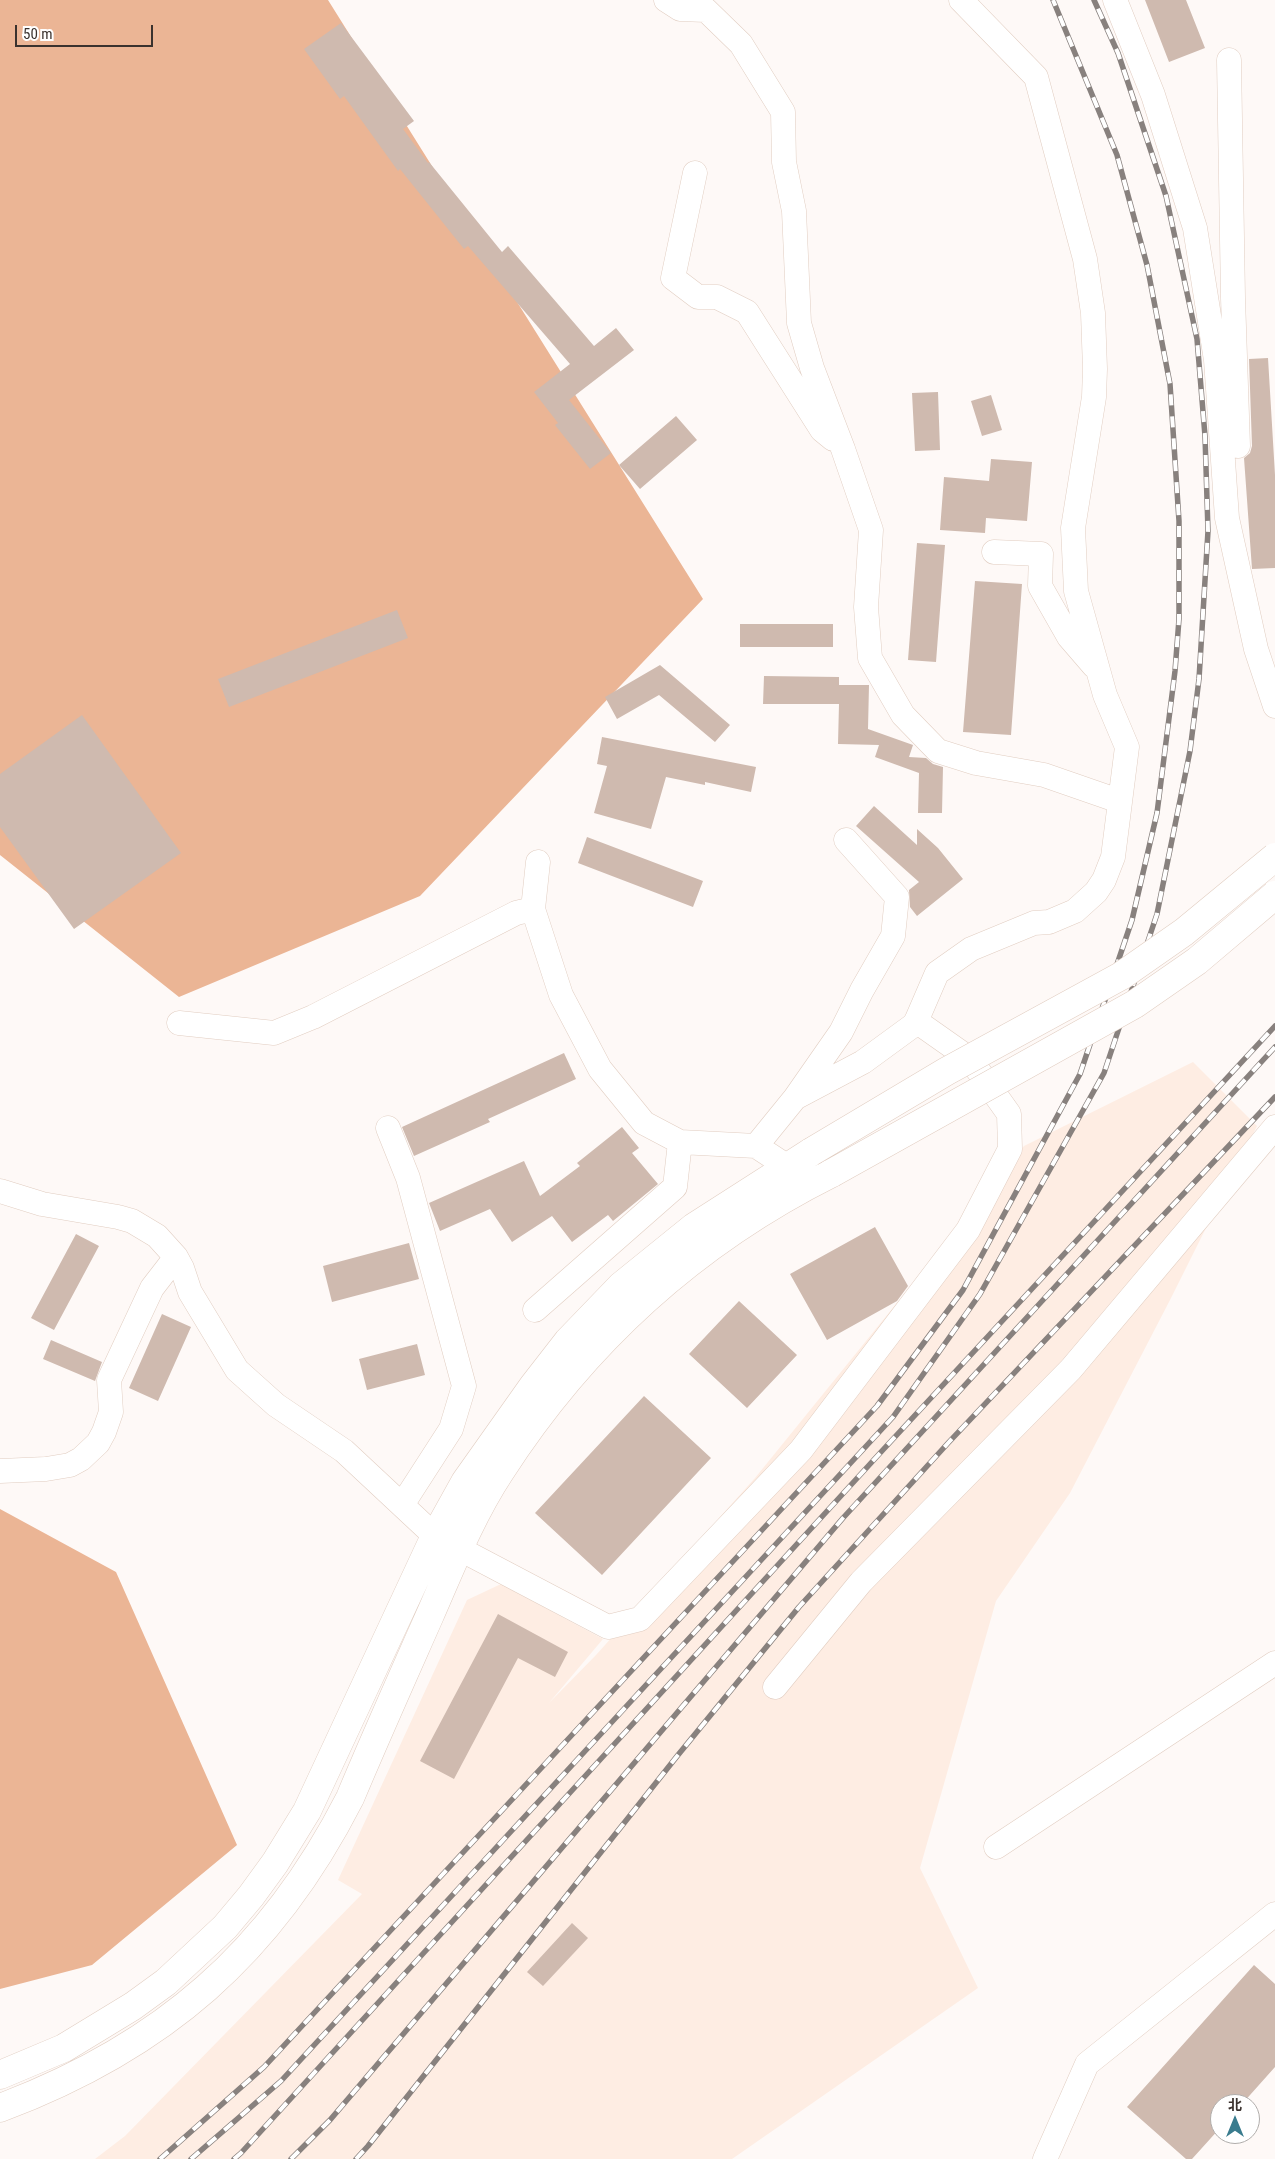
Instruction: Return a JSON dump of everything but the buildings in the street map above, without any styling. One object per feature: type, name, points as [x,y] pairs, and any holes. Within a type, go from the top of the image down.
[{"type":"main road","points":[[0,2108],[78,2076],[152,2032],[218,1978],[248,1948],[276,1915],[319,1854],[350,1798],[447,1542],[465,1482],[568,1340],[621,1286],[694,1227],[812,1152],[947,1071],[1121,976],[1184,932],[1275,857]]},
{"type":"main road","points":[[0,2075],[64,2048],[134,2006],[196,1955],[251,1896],[292,1838],[447,1542],[550,1401],[615,1328],[646,1298],[713,1243],[776,1202],[832,1173],[1135,1004],[1197,961],[1275,895]]},
{"type":"street","points":[[666,0],[680,9],[706,10],[741,44],[783,112],[784,162],[794,211],[798,323],[812,368],[843,448],[871,530],[866,607],[870,658],[903,715],[938,751],[976,763],[1044,775],[1119,801]]},
{"type":"street","points":[[795,1098],[864,1062],[916,1021],[937,973],[971,949],[1034,923],[1048,922],[1075,911],[1096,892],[1104,880],[1113,857],[1127,747],[1105,695],[1076,591],[1073,528],[1094,397],[1093,313],[1085,259],[1036,77],[960,0]]},
{"type":"street","points":[[1115,0],[1153,95],[1195,228],[1216,360],[1227,518],[1256,649],[1275,706]]},
{"type":"street","points":[[1229,60],[1232,298],[1240,501],[1234,548]]},
{"type":"street","points":[[695,173],[673,278],[698,297],[717,297],[746,312],[822,430],[843,448]]},
{"type":"street","points":[[994,552],[1041,554],[1040,586],[1069,637],[1098,671]]},
{"type":"street","points":[[756,1146],[795,1098],[840,1032],[893,936],[897,897],[846,840]]},
{"type":"street","points":[[538,862],[533,909],[561,995],[600,1069],[644,1123],[680,1142],[756,1146],[788,1167]]},
{"type":"street","points":[[179,1023],[274,1033],[312,1017],[516,913],[533,909]]},
{"type":"street","points":[[0,1191],[42,1204],[132,1221],[157,1236],[176,1257],[190,1292],[236,1370],[276,1405],[344,1451],[402,1505],[447,1542],[608,1627],[640,1618],[801,1450],[968,1230],[1010,1150],[1009,1114],[970,1059],[916,1021]]},
{"type":"street","points":[[775,1687],[861,1582],[1072,1369],[1275,1127]]},
{"type":"street","points":[[388,1128],[408,1178],[464,1386],[452,1429],[402,1505]]},
{"type":"street","points":[[535,1310],[675,1186],[680,1142]]},
{"type":"street","points":[[0,1472],[46,1469],[70,1464],[81,1459],[98,1443],[104,1432],[110,1412],[109,1380],[152,1288],[176,1257]]},
{"type":"street","points":[[996,1847],[1275,1663]]},
{"type":"street","points":[[1045,2159],[1087,2064],[1275,1914]]},
{"type":"shaded area","points":[[0,0],[328,0],[703,599],[420,896],[179,997],[0,855]]},
{"type":"shaded area","points":[[1193,1062],[1257,1126],[1070,1493],[996,1601],[920,1868],[978,1988],[732,2159],[95,2159],[125,2136],[362,1894],[338,1880],[467,1600],[501,1584],[603,1639],[549,1703],[596,1655],[755,1478],[1024,1146]]},
{"type":"shaded area","points":[[0,1509],[116,1572],[237,1845],[92,1965],[0,1989]]},
{"type":"railway","points":[[160,2159],[264,2067],[877,1406],[963,1290],[1080,1074],[1132,920],[1157,813],[1175,671],[1179,619],[1179,521],[1170,384],[1147,265],[1117,155],[1053,0]]},
{"type":"railway","points":[[191,2159],[281,2081],[893,1417],[980,1294],[1104,1073],[1157,914],[1190,751],[1199,679],[1208,531],[1205,436],[1197,339],[1166,196],[1118,53],[1094,0]]},
{"type":"railway","points":[[234,2159],[881,1452],[1275,1026]]},
{"type":"railway","points":[[291,2159],[330,2120],[843,1518],[1275,1047]]},
{"type":"railway","points":[[356,2159],[678,1755],[799,1607],[949,1442],[1275,1097]]}]
